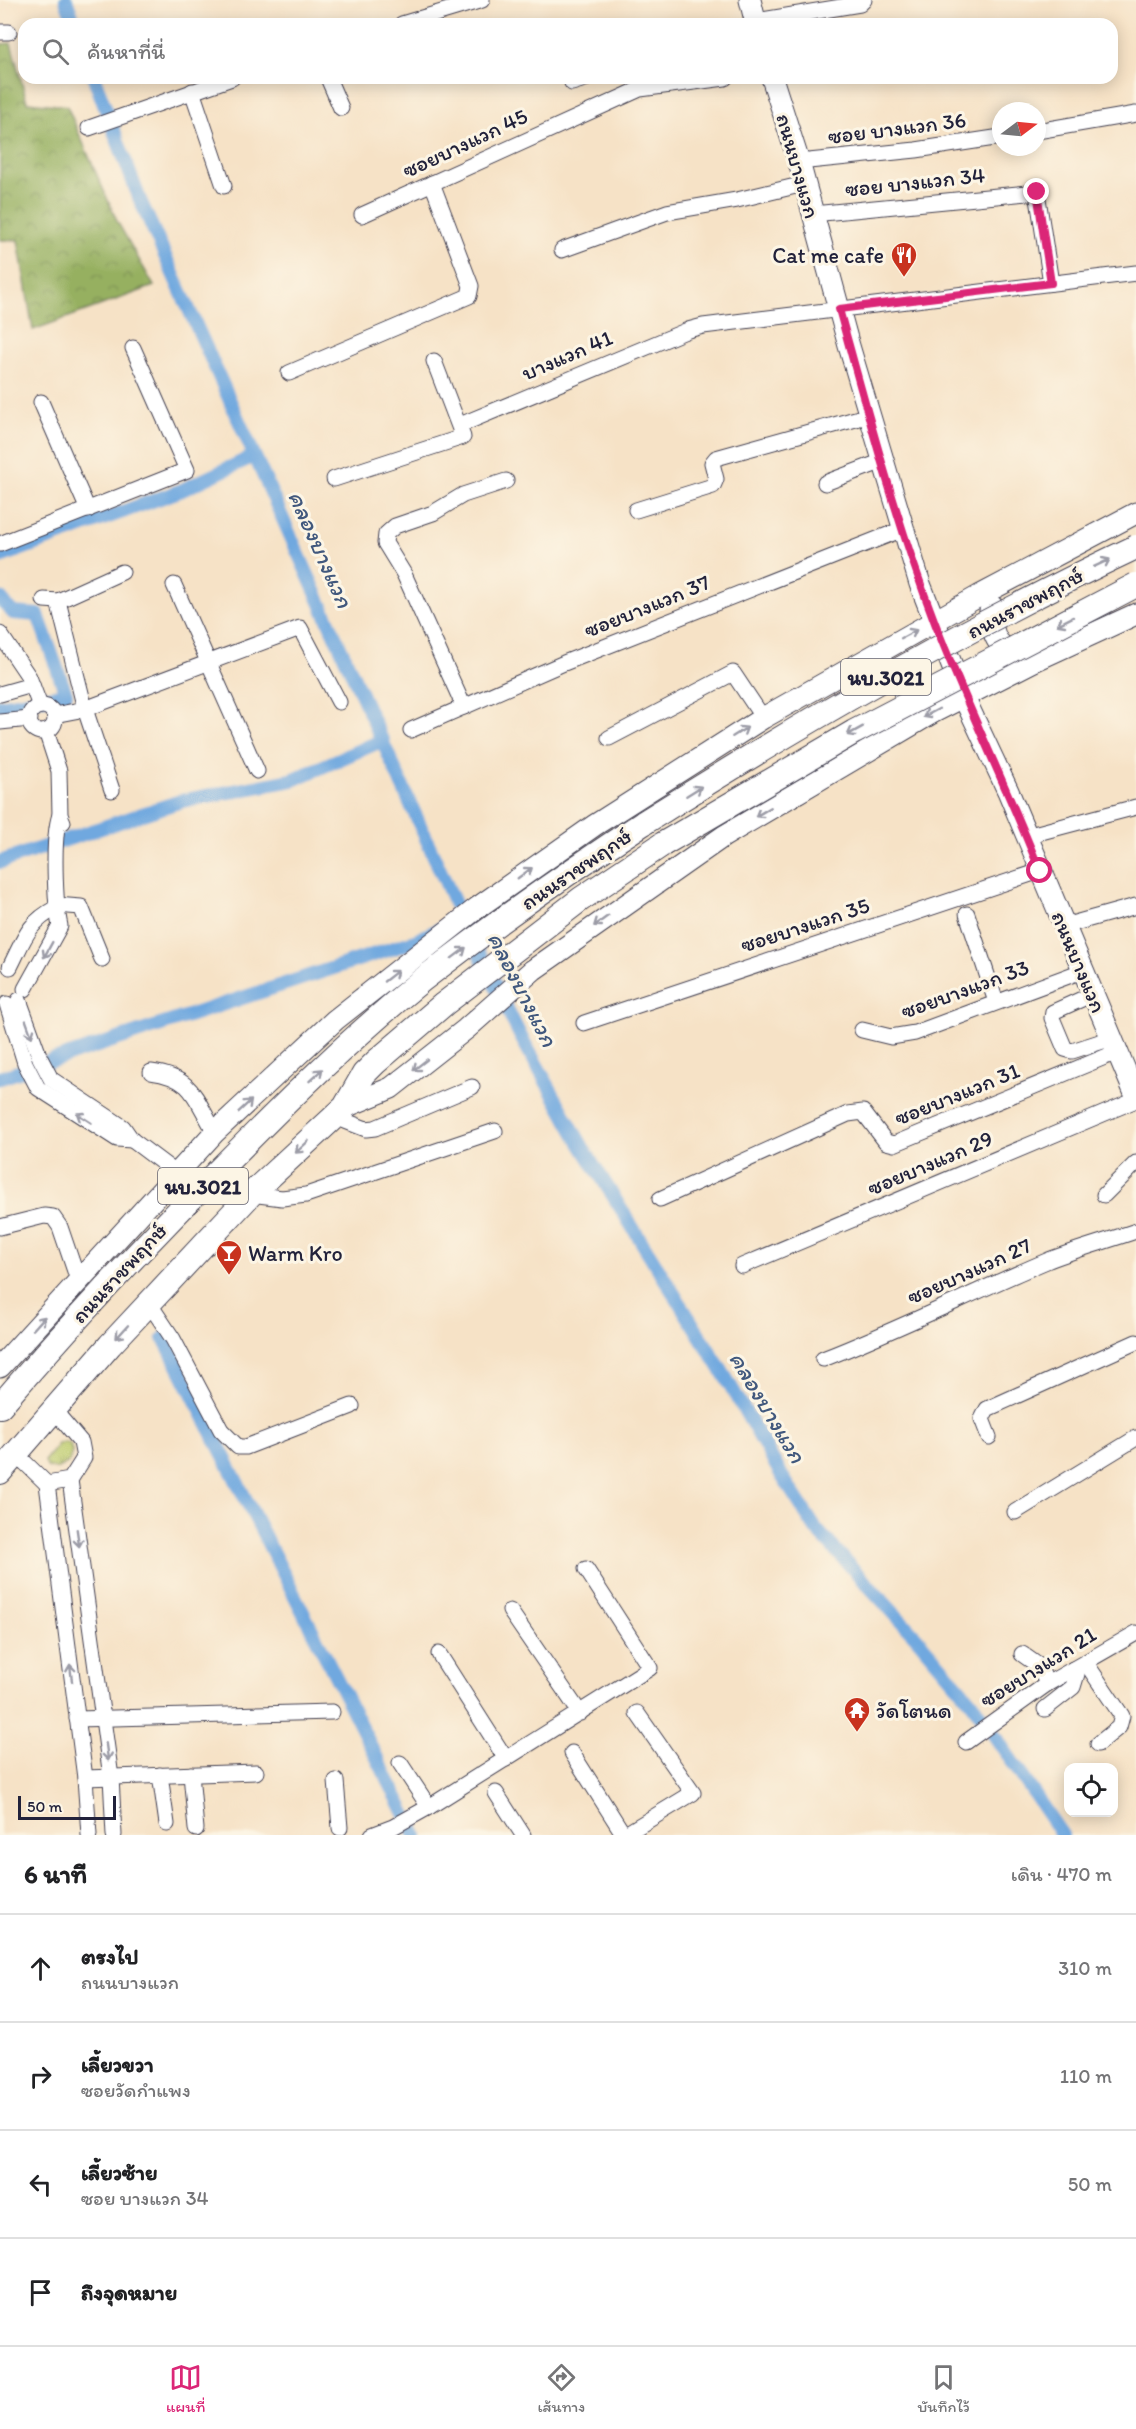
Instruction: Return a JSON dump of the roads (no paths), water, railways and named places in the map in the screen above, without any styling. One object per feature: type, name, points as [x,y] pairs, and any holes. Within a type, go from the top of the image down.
[{"type":"main road","points":[[750,0],[755,18]]},
{"type":"main road","name":"ถนนบางแวก","points":[[774,84],[799,162],[903,529],[934,621],[1136,1098]]},
{"type":"main road","name":"ถนนราชพฤกษ์","points":[[0,1367],[215,1132],[335,1020],[477,908],[595,825],[763,718],[858,662],[1136,513]]},
{"type":"main road","name":"ถนนราชพฤกษ์","points":[[0,1406],[114,1277],[256,1133],[356,1038],[421,981],[542,889],[776,739],[1076,575],[1136,547]]},
{"type":"main road","points":[[1056,556],[995,603],[990,611],[993,630],[999,643],[1011,652],[1028,652],[1092,634]]},
{"type":"main road","name":"ถนนราชพฤกษ์","points":[[0,1472],[53,1409],[251,1194],[340,1112],[364,1074],[444,1004],[581,899],[663,844],[854,732],[1136,585]]},
{"type":"main road","name":"ถนนราชพฤกษ์","points":[[340,1112],[391,1088],[466,1029],[533,970],[724,836],[898,731],[964,696],[1136,614]]},
{"type":"main road","points":[[858,662],[884,666],[892,670],[900,681],[908,703],[898,731]]},
{"type":"street","points":[[422,18],[482,0]]},
{"type":"street","points":[[779,18],[860,4],[864,0]]},
{"type":"street","points":[[89,128],[215,84]]},
{"type":"street","points":[[330,84],[340,108]]},
{"type":"street","name":"ซอยบางแวก 45","points":[[362,215],[640,89],[679,84]]},
{"type":"street","points":[[192,92],[224,186]]},
{"type":"street","points":[[1046,129],[1136,114]]},
{"type":"street","name":"ซอย บางแวก 36","points":[[799,162],[916,150],[992,137]]},
{"type":"street","points":[[289,373],[468,296],[471,286],[432,183]]},
{"type":"street","points":[[562,250],[667,212],[737,200],[804,184]]},
{"type":"street","name":"ซอย บางแวก 34","points":[[813,214],[1037,192],[1051,283]]},
{"type":"street","name":"บางแวก 41","points":[[334,479],[463,437],[460,425],[687,330],[1136,273]]},
{"type":"street","points":[[0,544],[187,470],[133,348]]},
{"type":"street","points":[[434,361],[460,425]]},
{"type":"street","points":[[41,402],[88,510]]},
{"type":"street","points":[[636,510],[713,486],[716,479],[712,463],[716,458],[870,415]]},
{"type":"street","points":[[825,483],[883,461]]},
{"type":"street","points":[[464,707],[404,574],[385,543],[386,534],[395,526],[433,513],[463,495],[506,481]]},
{"type":"street","name":"ซอยบางแวก 37","points":[[411,730],[564,663],[903,529]]},
{"type":"street","points":[[112,790],[51,600],[122,572]]},
{"type":"street","points":[[174,585],[257,771]]},
{"type":"street","points":[[54,715],[85,709],[300,628],[339,702]]},
{"type":"street","points":[[0,634],[32,685],[40,706]]},
{"type":"street","points":[[609,738],[733,673],[763,718]]},
{"type":"street","points":[[0,694],[32,685]]},
{"type":"street","points":[[40,706],[49,708],[54,715],[53,726],[46,731],[35,729],[30,719],[33,710],[40,706]]},
{"type":"street","points":[[0,722],[30,719]]},
{"type":"street","points":[[13,999],[60,926],[56,907],[56,826],[60,815],[59,771],[46,731]]},
{"type":"street","points":[[1026,836],[1136,807]]},
{"type":"street","name":"ซอยบางแวก 35","points":[[584,1023],[1040,871]]},
{"type":"street","points":[[1064,926],[1136,906]]},
{"type":"street","points":[[102,959],[81,907],[56,907],[39,917],[31,925],[5,968],[23,977],[13,999],[25,1063],[38,1088],[117,1138],[132,1140]]},
{"type":"street","points":[[967,914],[996,1002]]},
{"type":"street","name":"ซอยบางแวก 33","points":[[862,1030],[882,1037],[902,1036],[1082,971]]},
{"type":"street","points":[[1093,994],[1053,1012],[1052,1018],[1065,1049],[1072,1051],[1115,1045]]},
{"type":"street","points":[[13,999],[51,1079],[123,1127],[132,1140],[176,1173]]},
{"type":"street","name":"ซอยบางแวก 31","points":[[660,1199],[848,1114],[863,1112],[886,1142],[894,1144],[1115,1045]]},
{"type":"street","points":[[151,1072],[173,1075],[184,1081],[215,1132]]},
{"type":"street","points":[[340,1112],[366,1129],[375,1128],[472,1087]]},
{"type":"street","name":"ซอยบางแวก 29","points":[[742,1266],[1136,1098]]},
{"type":"street","points":[[251,1194],[282,1198],[306,1195],[495,1131]]},
{"type":"street","points":[[1104,1196],[1136,1163]]},
{"type":"street","points":[[0,1227],[44,1216],[53,1217],[60,1227],[78,1280]]},
{"type":"street","name":"ซอยบางแวก 27","points":[[823,1359],[892,1332],[924,1314],[1052,1259],[1136,1231]]},
{"type":"street","points":[[149,1303],[173,1339],[221,1430],[238,1447],[246,1447],[352,1406]]},
{"type":"street","points":[[989,1437],[982,1419],[987,1409],[1136,1342]]},
{"type":"street","points":[[53,1409],[81,1442],[84,1458],[70,1480],[111,1777],[114,1835]]},
{"type":"street","points":[[1015,1512],[1136,1438]]},
{"type":"street","points":[[15,1453],[47,1484],[85,1778],[89,1835]]},
{"type":"street","points":[[47,1484],[70,1480]]},
{"type":"street","points":[[372,1835],[393,1827],[423,1810],[650,1668],[586,1569]]},
{"type":"street","points":[[510,1611],[579,1713]]},
{"type":"street","name":"ซอยบางแวก 21","points":[[966,1742],[1047,1684],[1136,1633]]},
{"type":"street","points":[[440,1654],[506,1759]]},
{"type":"street","points":[[1022,1654],[1039,1666],[1047,1684]]},
{"type":"street","points":[[1045,1708],[1073,1687],[1077,1680],[1079,1666]]},
{"type":"street","points":[[1079,1666],[1122,1716],[1119,1726],[1098,1744]]},
{"type":"street","points":[[77,1719],[332,1712]]},
{"type":"street","points":[[572,1753],[624,1835],[693,1793],[637,1713]]},
{"type":"street","points":[[400,1763],[423,1810]]},
{"type":"street","points":[[85,1778],[256,1772]]},
{"type":"street","points":[[191,1774],[196,1829]]},
{"type":"street","points":[[160,1775],[167,1824]]},
{"type":"street","points":[[336,1781],[338,1833]]},
{"type":"street","points":[[496,1793],[523,1835]]},
{"type":"waterway","name":"คลองบางแวก","points":[[66,0],[73,18]]},
{"type":"waterway","name":"คลองบางแวก","points":[[96,84],[140,200],[462,919],[520,1035],[582,1146],[725,1376],[782,1476],[816,1529],[917,1638],[973,1704],[1062,1835]]},
{"type":"waterway","points":[[0,557],[182,490],[254,456]]},
{"type":"waterway","points":[[0,598],[13,613],[38,615],[66,694],[0,706]]},
{"type":"waterway","points":[[0,862],[181,801],[292,780],[383,740]]},
{"type":"waterway","points":[[0,1078],[415,941],[438,930]]},
{"type":"waterway","points":[[164,1338],[416,1835]]},
{"type":"place","name":"Cat me cafe","points":[[904,278]]},
{"type":"place","name":"Warm Kro","points":[[229,1276]]},
{"type":"place","name":"วัดโตนด","points":[[857,1733]]}]
